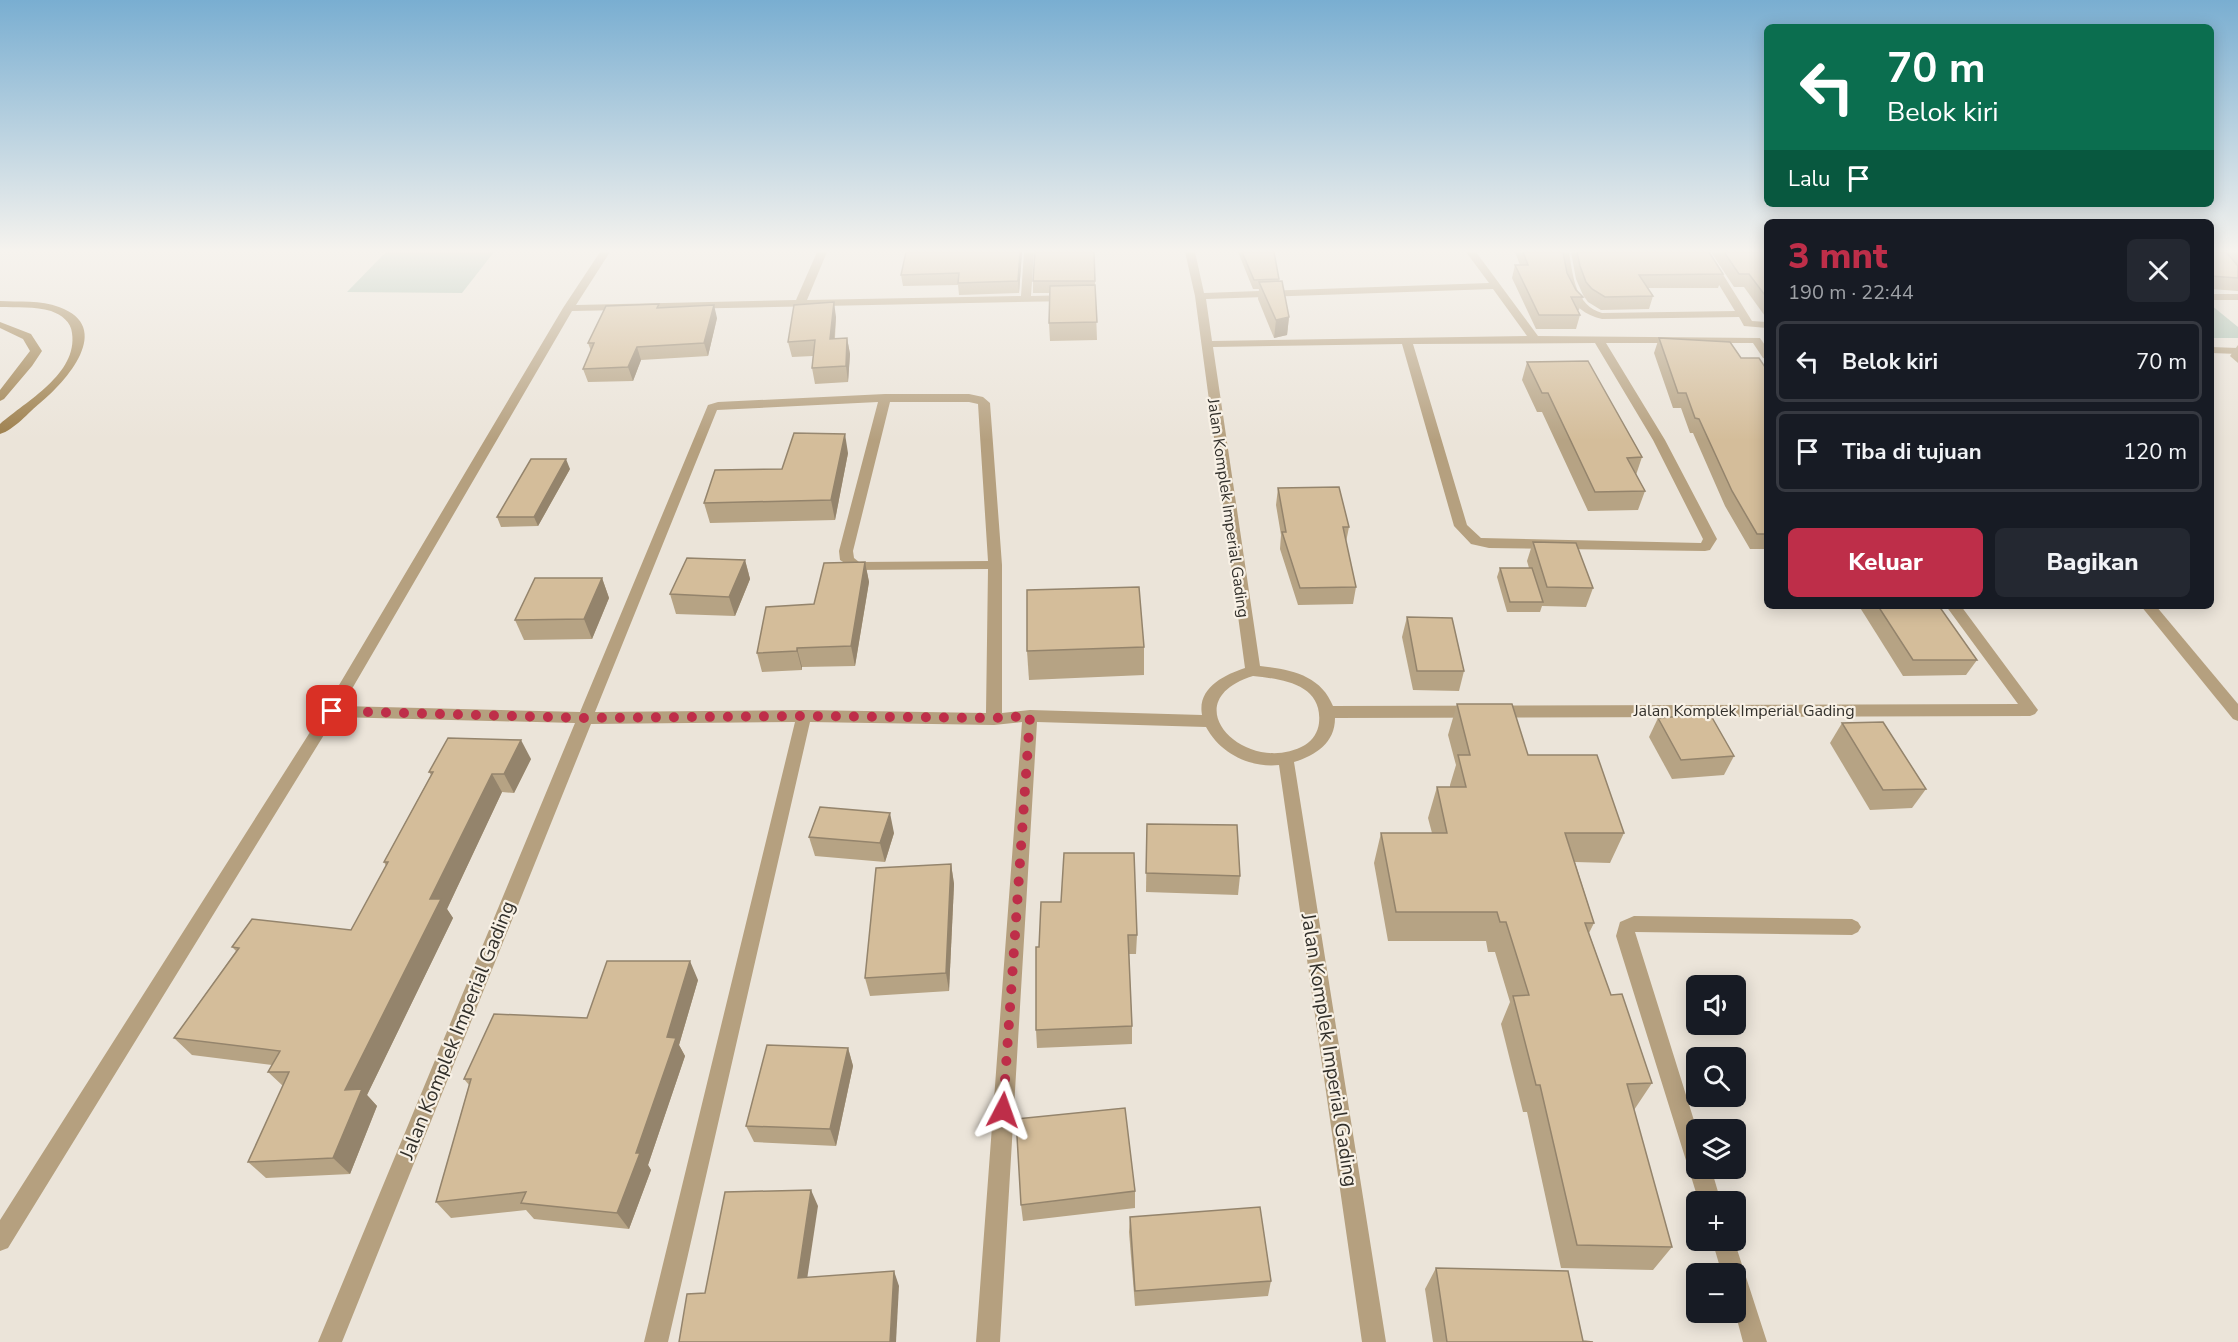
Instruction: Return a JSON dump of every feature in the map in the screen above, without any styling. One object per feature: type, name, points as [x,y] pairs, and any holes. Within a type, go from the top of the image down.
[{"type":"street","points":[[0,430],[63,376],[77,354],[80,336],[74,322],[66,315]]},
{"type":"street","points":[[0,1240],[332,711],[564,315]]},
{"type":"street","name":"Jalan Komplek Imperial Gading","points":[[1202,315],[1253,671]]},
{"type":"street","points":[[1517,315],[1535,339]]},
{"type":"street","points":[[1596,315],[1698,315]]},
{"type":"street","points":[[1742,315],[1748,324],[1764,325]]},
{"type":"street","points":[[0,325],[24,333],[33,341],[36,351],[0,397]]},
{"type":"street","points":[[1205,344],[1407,343],[1535,339],[1756,340],[1764,352]]},
{"type":"street","points":[[1407,343],[1461,526],[1476,541],[1489,544],[1705,547],[1710,539],[1659,440],[1600,341]]},
{"type":"street","points":[[2214,350],[2238,351]]},
{"type":"street","points":[[994,718],[995,565],[984,403],[979,399],[969,398],[885,398],[846,551],[847,560],[856,566],[995,565]]},
{"type":"street","name":"Jalan Komplek Imperial Gading","points":[[330,1342],[710,411],[717,406],[885,398]]},
{"type":"street","name":"Jalan Komplek Imperial Gading","points":[[1329,712],[2030,710],[1955,609]]},
{"type":"street","points":[[2150,609],[2238,715]]},
{"type":"street","points":[[1253,671],[1287,674],[1315,689],[1329,712],[1326,733],[1311,750],[1286,759],[1253,758],[1225,743],[1210,721],[1209,704],[1217,689],[1233,677],[1253,671]]},
{"type":"street","points":[[332,711],[584,718],[804,716],[994,718],[1030,716],[1210,721]]},
{"type":"street","points":[[656,1342],[804,716]]},
{"type":"street","points":[[988,1342],[1030,716]]},
{"type":"street","name":"Jalan Komplek Imperial Gading","points":[[1286,759],[1374,1342]]},
{"type":"street","points":[[1686,1127],[1625,936],[1626,927],[1634,924],[1852,927]]},
{"type":"street","points":[[1746,1313],[1755,1342]]},
{"type":"green space","points":[[2214,315],[2223,315],[2238,327],[2238,338],[2214,338]]},
{"type":"building","points":[[602,315],[711,315],[704,343],[637,347],[628,367],[583,369],[594,343],[588,343]]},
{"type":"building","points":[[792,315],[833,315],[830,339],[847,338],[846,366],[812,368],[815,340],[788,342]]},
{"type":"building","points":[[1049,315],[1097,315],[1097,322],[1049,323]]},
{"type":"building","points":[[1274,315],[1289,315],[1289,317],[1276,320]]},
{"type":"building","points":[[1659,338],[1730,342],[1741,358],[1759,358],[1764,366],[1764,534],[1757,534],[1732,491],[1699,419],[1695,418],[1686,393],[1678,393]]},
{"type":"building","points":[[1588,361],[1642,457],[1627,458],[1645,491],[1595,492],[1548,393],[1542,393],[1527,362]]},
{"type":"building","points":[[794,433],[845,434],[831,500],[704,503],[715,470],[782,469]]},
{"type":"building","points":[[531,459],[566,459],[534,517],[497,517]]},
{"type":"building","points":[[1339,487],[1349,527],[1343,527],[1356,587],[1300,588],[1282,532],[1286,532],[1278,488]]},
{"type":"building","points":[[1533,542],[1576,543],[1593,588],[1547,587]]},
{"type":"building","points":[[687,558],[745,560],[729,597],[670,594]]},
{"type":"building","points":[[865,562],[851,646],[797,648],[797,651],[757,653],[766,607],[814,604],[824,563]]},
{"type":"building","points":[[1500,568],[1532,568],[1543,602],[1510,602]]},
{"type":"building","points":[[535,578],[602,578],[584,619],[515,620]]},
{"type":"building","points":[[1139,587],[1144,647],[1027,651],[1027,590]]},
{"type":"building","points":[[1880,609],[1941,609],[1977,660],[1913,660]]},
{"type":"building","points":[[1407,617],[1452,618],[1464,671],[1417,671]]},
{"type":"building","points":[[1457,704],[1512,704],[1528,755],[1597,755],[1624,833],[1565,833],[1594,923],[1585,923],[1611,995],[1622,994],[1652,1083],[1627,1084],[1672,1247],[1577,1245],[1540,1085],[1536,1085],[1513,996],[1529,995],[1506,922],[1500,922],[1497,912],[1396,912],[1381,833],[1447,833],[1437,787],[1466,787],[1458,755],[1470,755]]},
{"type":"building","points":[[1710,714],[1734,756],[1681,760],[1658,718]]},
{"type":"building","points":[[1883,722],[1926,789],[1883,790],[1842,723]]},
{"type":"building","points":[[448,738],[521,740],[504,774],[492,774],[430,899],[441,899],[345,1090],[362,1089],[333,1158],[248,1162],[289,1072],[268,1072],[280,1051],[174,1038],[239,948],[232,947],[252,919],[351,930],[388,862],[384,862],[433,772],[429,772]]},
{"type":"building","points":[[820,807],[890,813],[880,843],[809,837]]},
{"type":"building","points":[[1147,824],[1237,825],[1240,876],[1146,873]]},
{"type":"building","points":[[1064,853],[1134,853],[1137,935],[1128,935],[1132,1026],[1036,1030],[1036,947],[1039,947],[1041,902],[1061,902]]},
{"type":"building","points":[[951,864],[946,973],[865,978],[876,868]]},
{"type":"building","points":[[607,961],[690,961],[667,1037],[676,1038],[636,1153],[640,1153],[617,1213],[521,1203],[526,1192],[436,1202],[471,1079],[464,1079],[494,1014],[587,1018]]},
{"type":"building","points":[[767,1045],[848,1048],[830,1129],[746,1126]]},
{"type":"building","points":[[1125,1108],[1135,1191],[1021,1205],[1016,1119]]},
{"type":"building","points":[[811,1190],[798,1278],[894,1271],[890,1342],[679,1342],[687,1294],[705,1293],[725,1192]]},
{"type":"building","points":[[1260,1207],[1271,1281],[1135,1291],[1130,1217]]},
{"type":"building","points":[[1436,1268],[1568,1271],[1583,1341],[1593,1342],[1447,1342]]},
{"type":"route","points":[[332,711],[584,718],[804,716],[994,718],[1030,716],[1003,1110]]}]
